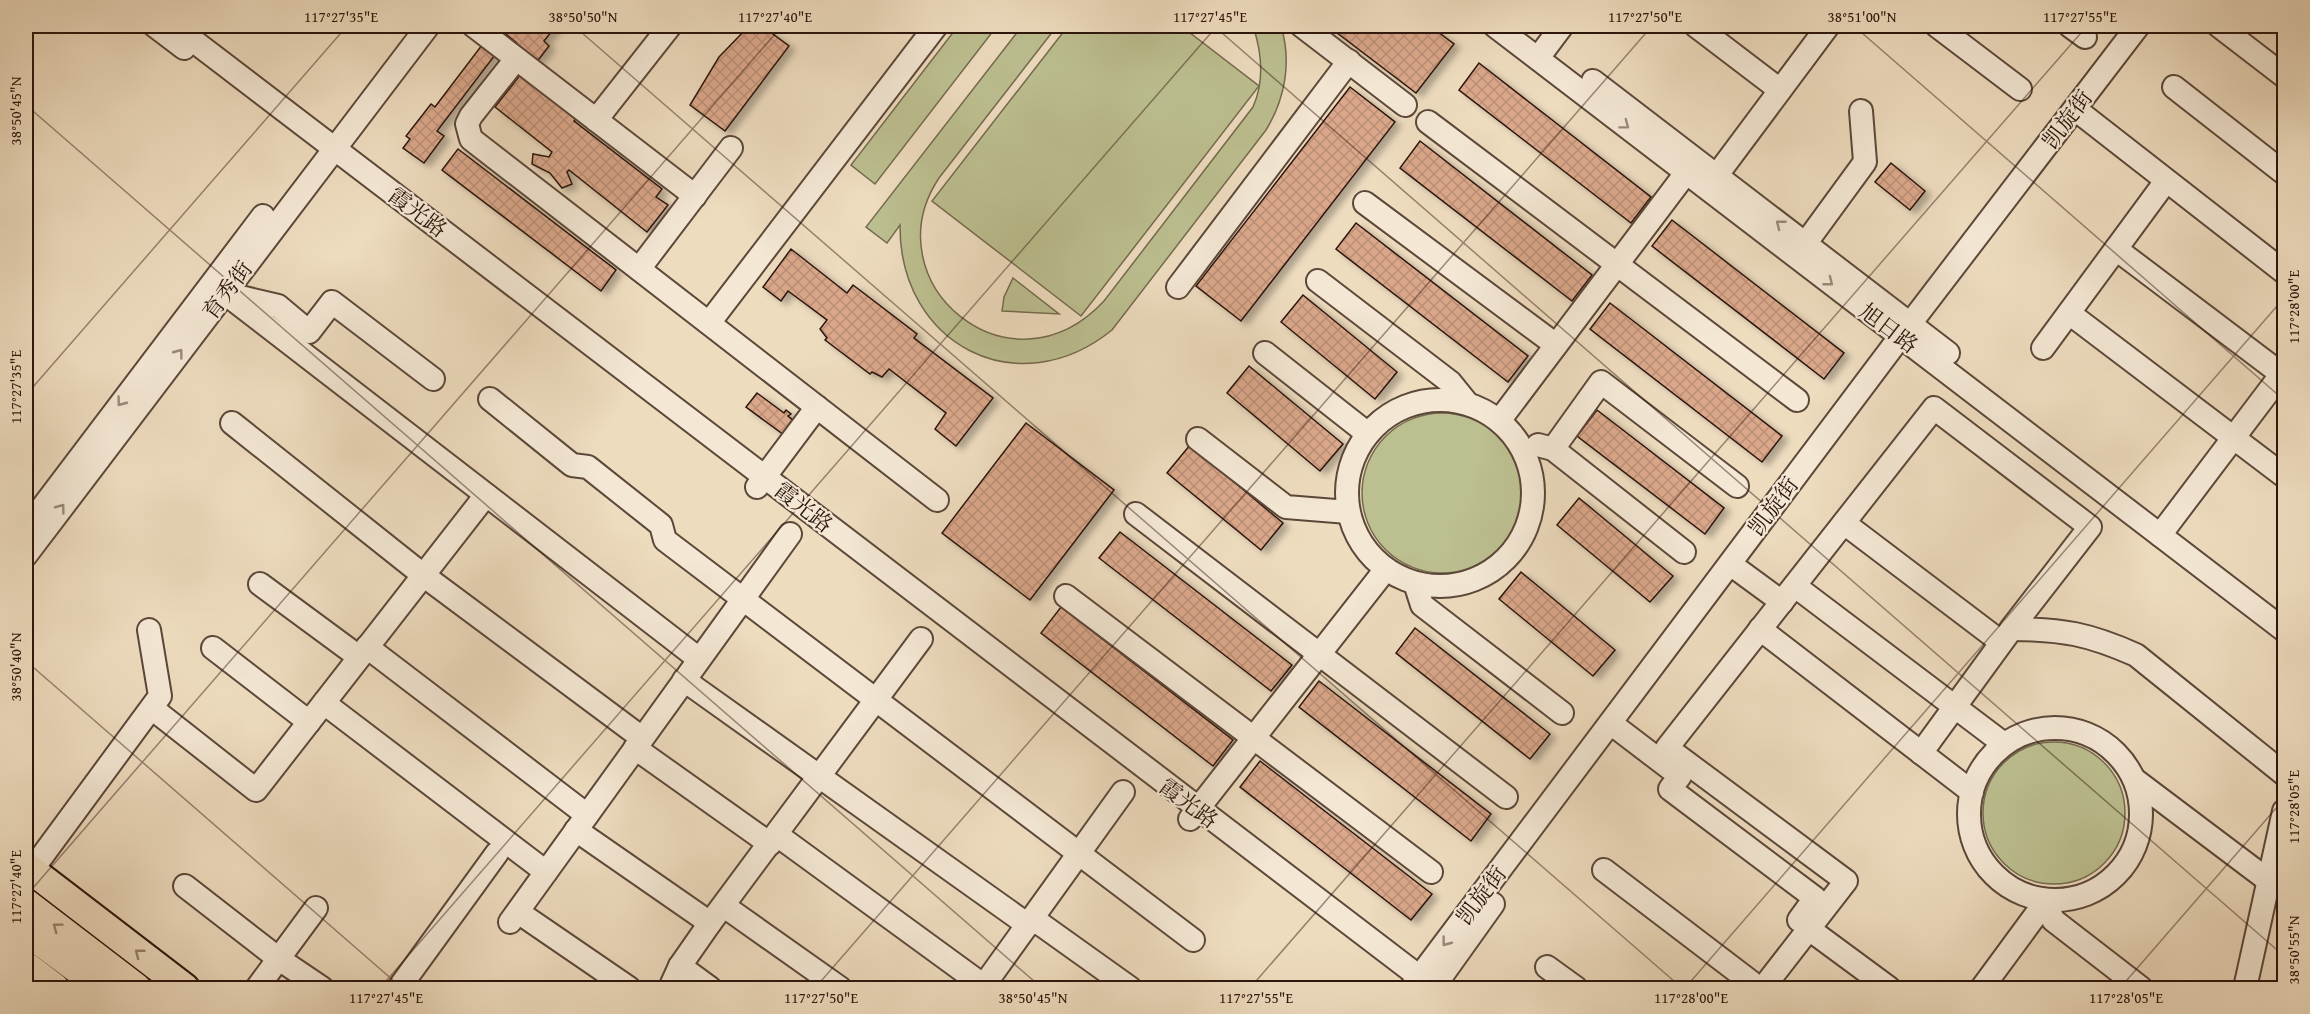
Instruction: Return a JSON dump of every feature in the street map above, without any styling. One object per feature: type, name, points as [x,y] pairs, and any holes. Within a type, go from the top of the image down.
[{"type":"main road","points":[[27,871],[185,988]]},
{"type":"main road","points":[[26,903],[137,988]]},
{"type":"main road","points":[[26,931],[103,988]]},
{"type":"main road","points":[[26,966],[55,988]]},
{"type":"street","name":"霞光路","points":[[154,26],[325,148]]},
{"type":"street","name":"霞光路","points":[[174,26],[325,148],[1422,987]]},
{"type":"street","name":"育秀街","points":[[26,529],[218,288],[325,148],[412,26]]},
{"type":"street","name":"育秀街","points":[[325,148],[428,26]]},
{"type":"street","points":[[474,26],[695,196]]},
{"type":"street","points":[[597,120],[670,26]]},
{"type":"street","points":[[709,323],[936,26]]},
{"type":"street","points":[[1302,26],[1406,105]]},
{"type":"street","name":"旭日路","points":[[1495,26],[1542,52],[1712,181],[2164,529],[2284,630]]},
{"type":"street","name":"旭日路","points":[[1520,26],[1542,52]]},
{"type":"street","points":[[1542,52],[1562,26]]},
{"type":"street","points":[[1696,26],[1780,90]]},
{"type":"street","points":[[1712,181],[1828,26]]},
{"type":"street","points":[[1937,26],[2020,89]]},
{"type":"street","name":"凯旋街","points":[[1422,987],[1737,569],[2138,26]]},
{"type":"street","name":"凯旋街","points":[[1422,987],[1910,334],[2154,26]]},
{"type":"street","points":[[2219,26],[2284,76]]},
{"type":"street","points":[[516,58],[471,116],[467,124],[471,139],[938,500]]},
{"type":"street","points":[[1178,287],[1349,61]]},
{"type":"street","points":[[2174,87],[2284,173]]},
{"type":"street","points":[[1800,250],[1865,162],[1861,111]]},
{"type":"street","points":[[2084,117],[2284,272]]},
{"type":"street","points":[[1428,122],[1797,400]]},
{"type":"street","points":[[639,269],[732,148]]},
{"type":"street","points":[[1499,421],[1691,166]]},
{"type":"street","points":[[2043,348],[2166,181]]},
{"type":"street","points":[[1365,203],[1556,345]]},
{"type":"street","points":[[2116,249],[2284,374],[2164,529]]},
{"type":"street","points":[[1318,281],[1450,382],[1467,403],[1499,421],[1517,439],[1530,466],[1534,495],[1529,525],[1514,551],[1492,571],[1466,584],[1436,587],[1407,581],[1386,569],[1359,542],[1348,512],[1346,480],[1356,449],[1376,423],[1403,406],[1435,399],[1467,403]]},
{"type":"street","name":"育秀街","points":[[26,555],[218,288]]},
{"type":"street","points":[[218,288],[278,306],[309,332],[332,302],[433,380]]},
{"type":"street","points":[[218,288],[699,659]]},
{"type":"street","points":[[2069,313],[2284,476]]},
{"type":"street","points":[[1265,353],[1368,434]]},
{"type":"street","points":[[1553,449],[1601,382],[1737,486]]},
{"type":"street","points":[[490,399],[572,465],[588,467],[661,525],[665,540],[1193,940]]},
{"type":"street","points":[[761,482],[817,407]]},
{"type":"street","points":[[1754,986],[1809,929],[1846,881],[1667,748],[1934,408],[2090,527],[2006,636],[1921,753]]},
{"type":"street","points":[[232,423],[638,743],[983,987],[1123,792]]},
{"type":"street","points":[[1198,439],[1286,507],[1348,512]]},
{"type":"street","points":[[1517,439],[1553,449],[1684,552]]},
{"type":"street","points":[[158,713],[256,790],[486,495]]},
{"type":"street","points":[[1136,514],[1506,797]]},
{"type":"street","points":[[1844,523],[2006,636],[2045,629],[2074,632],[2136,655],[2284,774]]},
{"type":"street","name":"旭日路","points":[[2164,529],[2284,612]]},
{"type":"street","points":[[629,988],[514,917],[790,534]]},
{"type":"street","points":[[1194,814],[1386,569]]},
{"type":"street","points":[[1737,569],[1788,594],[1954,706],[2004,744]]},
{"type":"street","points":[[1415,583],[1422,605],[1562,713]]},
{"type":"street","points":[[260,584],[363,652],[582,822],[717,914],[840,988]]},
{"type":"street","points":[[1066,596],[1431,872]]},
{"type":"street","points":[[1760,629],[1972,792]]},
{"type":"street","points":[[27,871],[160,696],[149,630]]},
{"type":"street","points":[[670,988],[680,966],[717,914],[921,639]]},
{"type":"street","points":[[213,648],[309,722]]},
{"type":"street","points":[[684,680],[819,777],[1130,988]]},
{"type":"street","points":[[324,702],[546,872]]},
{"type":"street","points":[[2049,727],[2077,730],[2101,740],[2121,758],[2135,780],[2142,806],[2140,832],[2131,856],[2114,877],[2092,892],[2067,899],[2046,901],[2014,890],[1992,873],[1977,850],[1969,823],[1972,792],[1981,769],[1998,748],[2022,734],[2049,727]]},
{"type":"street","points":[[1617,728],[1680,776],[1670,789],[1815,898],[1754,986]]},
{"type":"street","points":[[2135,780],[2269,881]]},
{"type":"street","points":[[2245,988],[2284,811]]},
{"type":"street","points":[[399,988],[497,853]]},
{"type":"street","points":[[1604,870],[1754,986]]},
{"type":"street","points":[[185,886],[322,988]]},
{"type":"street","points":[[1982,988],[2046,901]]},
{"type":"street","points":[[2046,901],[2053,920],[2141,988]]},
{"type":"street","points":[[257,988],[316,908]]},
{"type":"street","points":[[1809,929],[1889,988]]},
{"type":"street","points":[[680,966],[710,988]]},
{"type":"street","points":[[1547,967],[1576,988]]},
{"type":"green space","points":[[958,26],[997,26],[875,184],[851,165]]},
{"type":"green space","points":[[1022,26],[1057,26],[939,178],[922,217],[922,255],[936,289],[960,316],[992,334],[1029,339],[1067,329],[1104,301],[1253,107],[1261,77],[1261,66],[1253,26],[1281,26],[1286,53],[1282,93],[1266,130],[1112,330],[1076,352],[1039,363],[1003,362],[970,351],[942,331],[919,303],[905,267],[900,225],[887,243],[866,227]]},
{"type":"green space","points":[[1068,26],[1181,26],[1259,86],[1081,316],[932,201]]},
{"type":"green space","points":[[1013,278],[1059,314],[1002,311],[1004,297]]},
{"type":"green space","points":[[1442,413],[1472,419],[1498,437],[1516,463],[1522,493],[1516,523],[1498,549],[1472,567],[1442,573],[1412,567],[1386,549],[1368,523],[1362,493],[1368,463],[1386,437],[1412,419]]},
{"type":"green space","points":[[2054,742],[2081,747],[2104,763],[2120,786],[2125,813],[2120,840],[2104,863],[2081,879],[2054,884],[2027,879],[2004,863],[1988,840],[1983,813],[1988,786],[2004,763],[2027,747]]},
{"type":"building","points":[[496,26],[556,26],[544,41],[549,46],[539,59],[533,61],[512,49],[517,43]]},
{"type":"building","points":[[749,26],[762,26],[789,46],[725,131],[690,105],[719,57]]},
{"type":"building","points":[[1328,26],[1430,26],[1454,44],[1416,93]]},
{"type":"building","points":[[482,45],[495,55],[437,131],[444,136],[424,163],[403,148],[410,139],[406,136],[431,104],[435,107]]},
{"type":"building","points":[[1479,63],[1651,197],[1631,223],[1459,90]]},
{"type":"building","points":[[521,74],[577,117],[574,121],[662,189],[656,197],[668,205],[647,232],[569,170],[567,172],[572,184],[562,188],[550,173],[532,164],[533,154],[549,157],[552,152],[495,107]]},
{"type":"building","points":[[1350,87],[1395,122],[1241,321],[1196,286]]},
{"type":"building","points":[[1420,141],[1592,275],[1572,301],[1400,168]]},
{"type":"building","points":[[458,149],[616,270],[601,291],[442,170]]},
{"type":"building","points":[[1891,163],[1925,191],[1910,210],[1875,182]]},
{"type":"building","points":[[1672,220],[1844,353],[1824,379],[1652,246]]},
{"type":"building","points":[[1356,223],[1528,356],[1508,382],[1336,249]]},
{"type":"building","points":[[791,249],[847,293],[853,285],[917,334],[914,338],[993,398],[956,446],[935,429],[946,413],[889,369],[882,377],[872,372],[870,374],[825,340],[827,338],[820,329],[827,320],[788,291],[781,301],[763,287]]},
{"type":"building","points":[[1303,295],[1397,372],[1375,399],[1281,322]]},
{"type":"building","points":[[1610,303],[1782,436],[1762,462],[1590,329]]},
{"type":"building","points":[[1249,366],[1343,444],[1320,471],[1227,393]]},
{"type":"building","points":[[757,393],[784,413],[786,410],[791,414],[788,416],[794,421],[784,435],[746,407]]},
{"type":"building","points":[[1597,410],[1724,508],[1705,534],[1577,436]]},
{"type":"building","points":[[1026,423],[1114,490],[1030,600],[942,533]]},
{"type":"building","points":[[1190,445],[1283,523],[1261,550],[1167,473]]},
{"type":"building","points":[[1579,498],[1673,576],[1650,602],[1557,525]]},
{"type":"building","points":[[1120,532],[1292,665],[1271,691],[1099,558]]},
{"type":"building","points":[[1521,572],[1615,650],[1593,676],[1499,599]]},
{"type":"building","points":[[1061,607],[1233,740],[1213,766],[1041,633]]},
{"type":"building","points":[[1415,628],[1550,734],[1530,759],[1396,653]]},
{"type":"building","points":[[1319,681],[1491,814],[1471,841],[1299,707]]},
{"type":"building","points":[[1260,761],[1432,894],[1411,920],[1240,787]]}]
